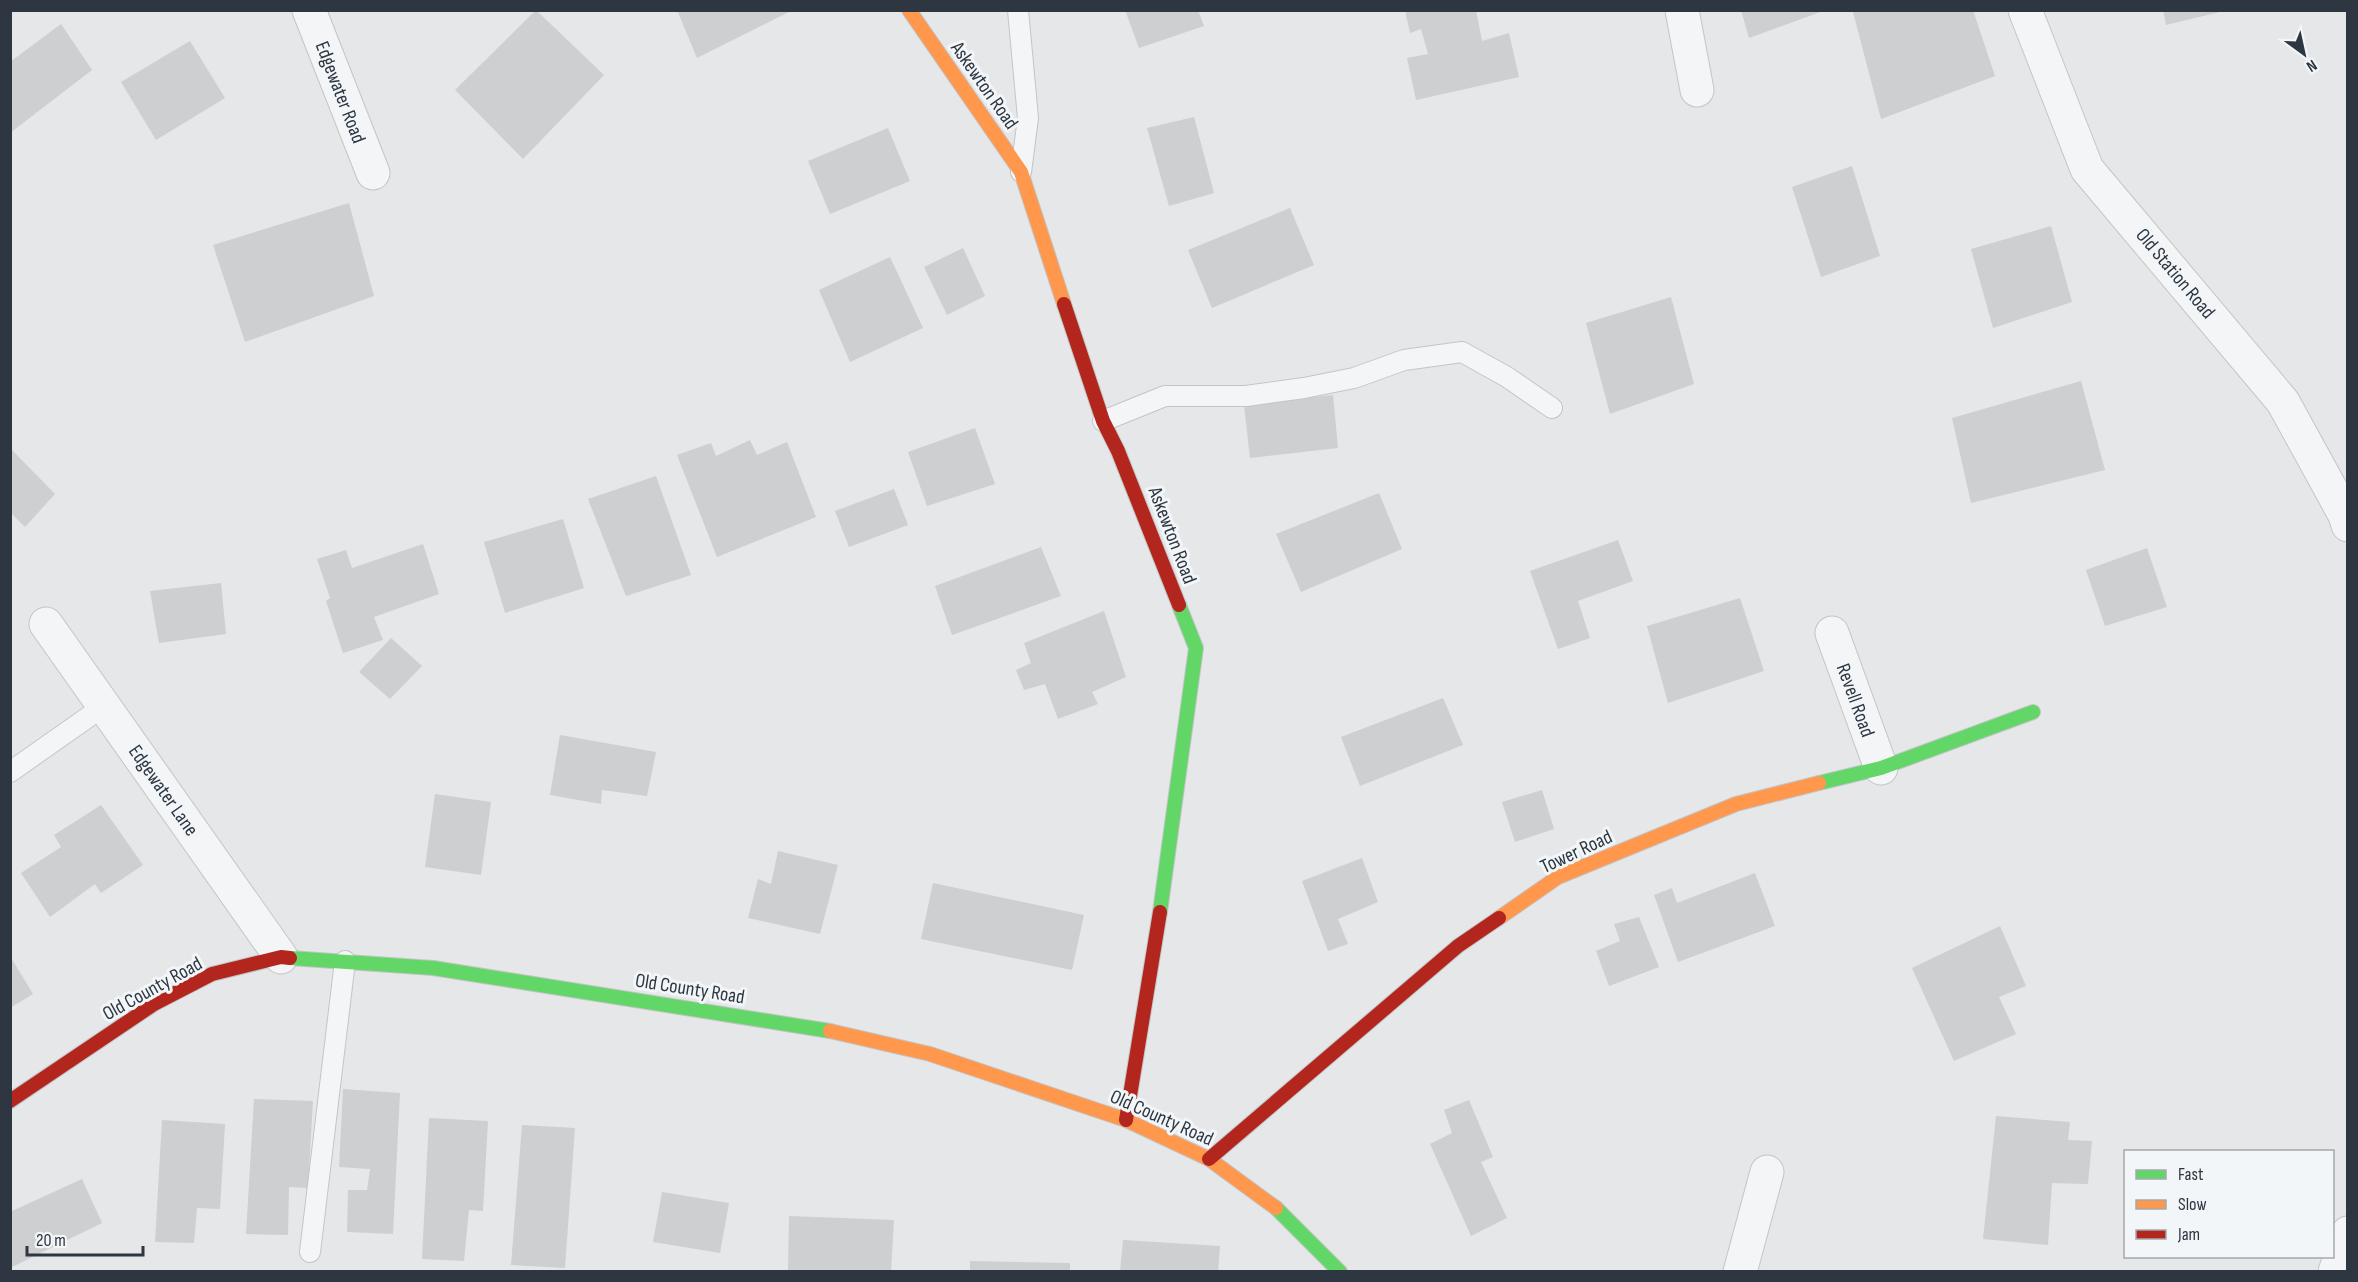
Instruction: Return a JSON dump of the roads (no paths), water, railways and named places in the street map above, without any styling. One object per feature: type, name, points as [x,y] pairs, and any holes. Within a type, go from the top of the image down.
[{"type":"street","name":"Edgewater Road","points":[[309,10],[373,173]]},
{"type":"street","name":"Askewton Road","points":[[909,10],[1021,172],[1103,421],[1118,451],[1196,648],[1169,858],[1126,1120]]},
{"type":"street","points":[[1682,10],[1697,90]]},
{"type":"street","name":"Old Station Road","points":[[2025,10],[2087,169],[2283,402],[2348,525]]},
{"type":"street","name":"Edgewater Lane","points":[[46,624],[281,957]]},
{"type":"street","name":"Revell Road","points":[[1832,633],[1881,768]]},
{"type":"street","name":"Tower Road","points":[[1209,1158],[1458,946],[1558,877],[1736,804],[1881,768],[2033,711]]},
{"type":"street","name":"Old County Road","points":[[10,1101],[66,1061],[154,1004],[212,974],[281,957],[433,968],[504,977],[810,1026],[961,1064],[1126,1120],[1209,1158],[1275,1207],[1340,1272]]},
{"type":"street","points":[[1740,1272],[1767,1172]]},
{"type":"street","points":[[2335,1272],[2348,1233]]},
{"type":"lane","points":[[1018,10],[1028,118],[1021,172]]},
{"type":"lane","points":[[1103,421],[1165,396],[1246,396],[1304,388],[1354,378],[1404,360],[1462,352],[1508,377],[1552,408]]},
{"type":"lane","points":[[10,772],[104,706]]},
{"type":"lane","points":[[310,1252],[345,961]]}]
